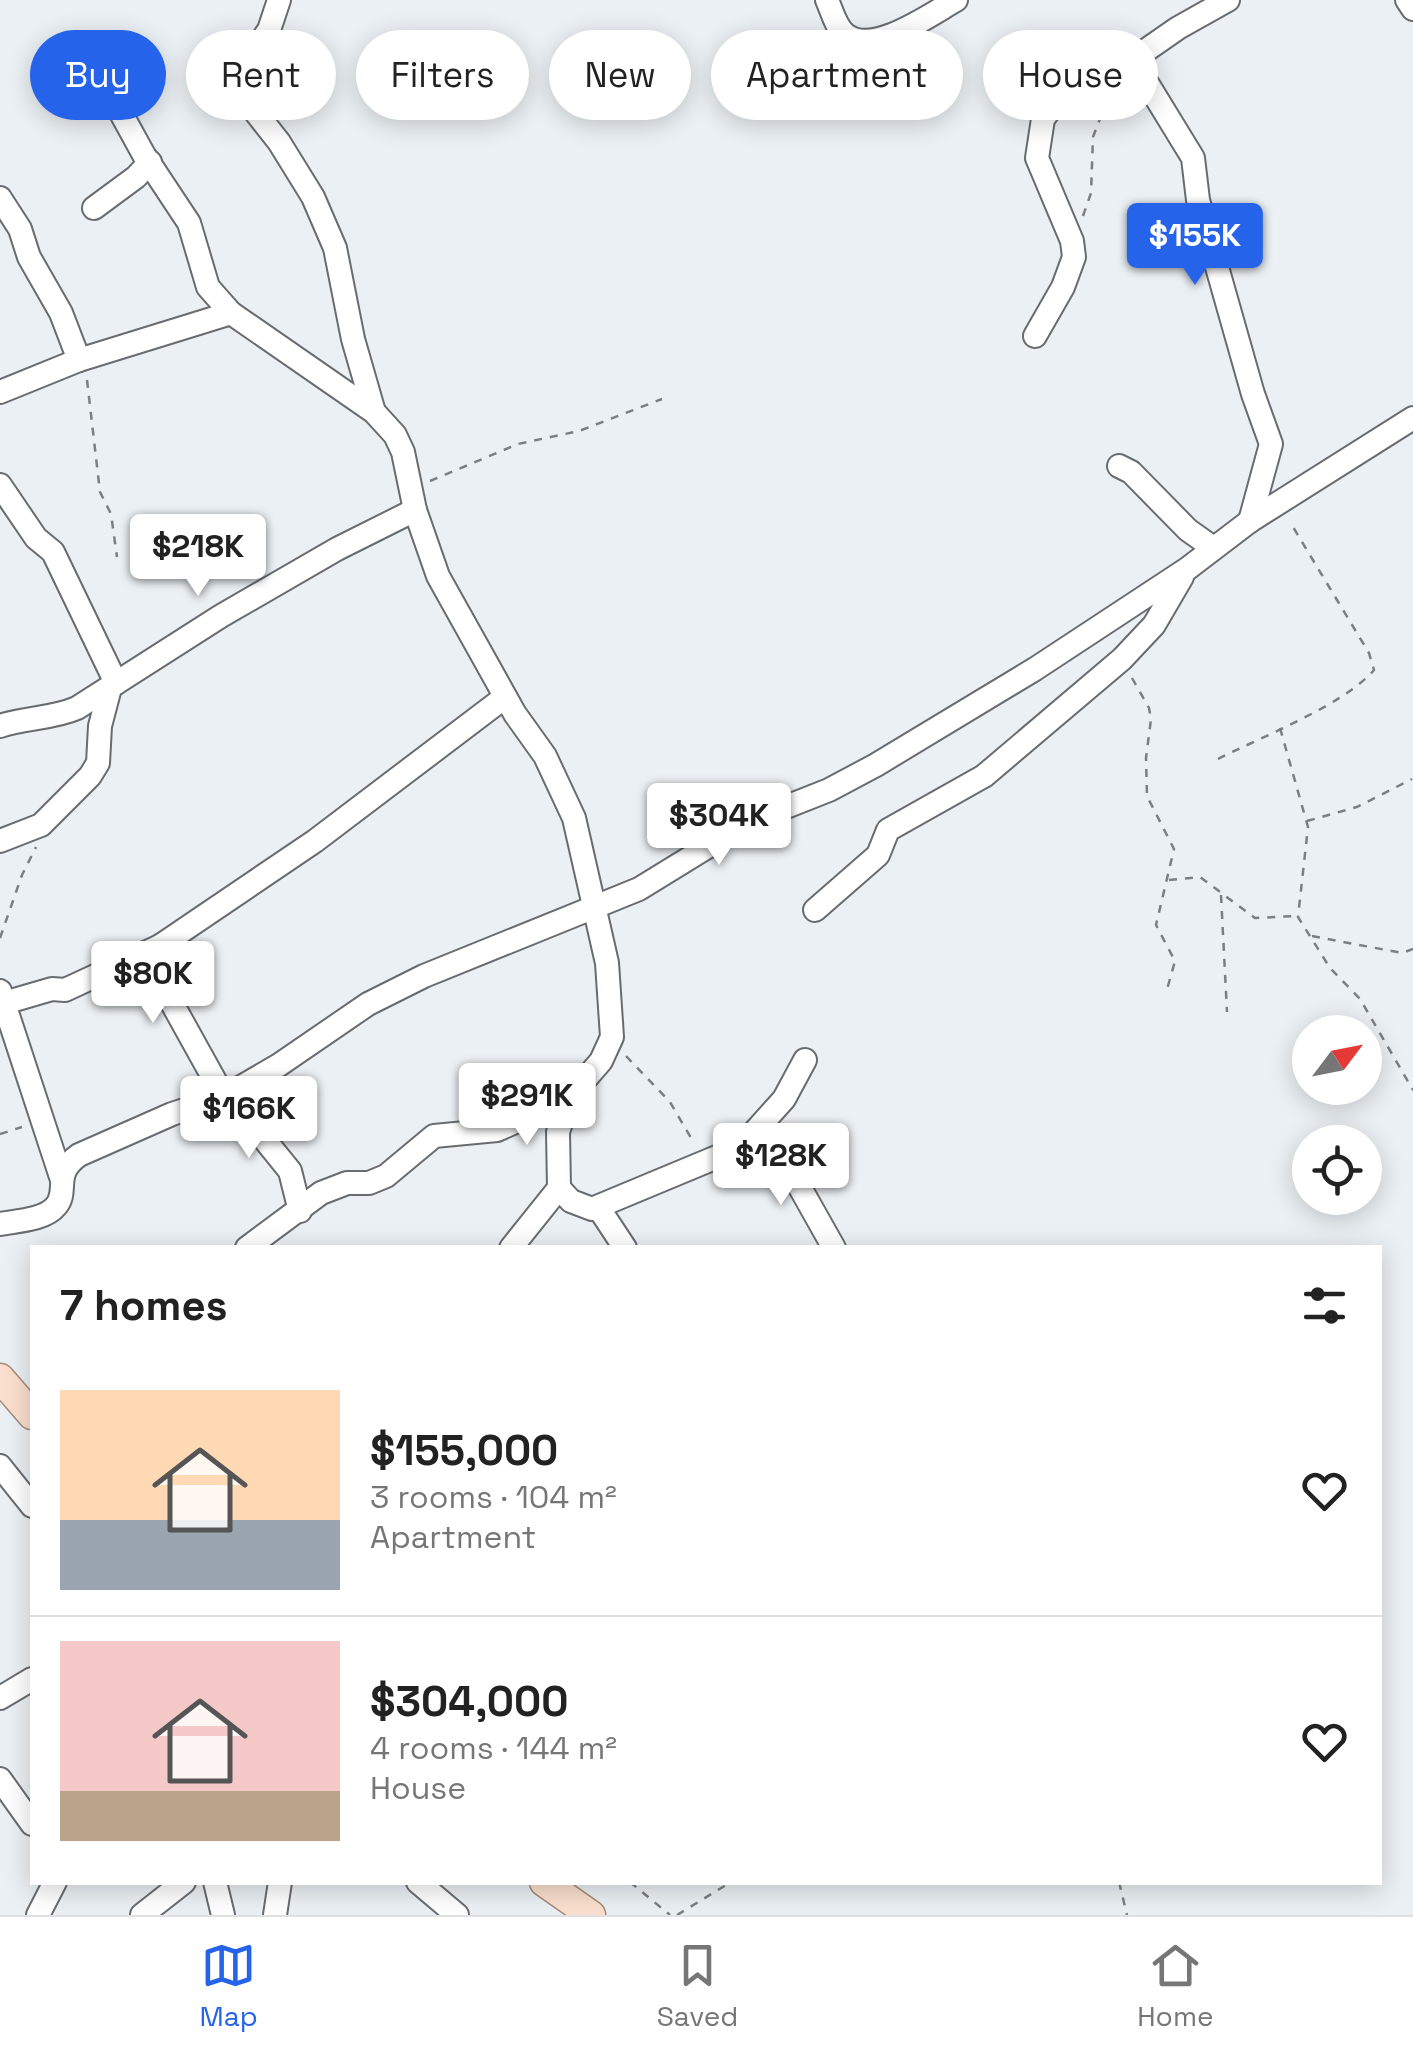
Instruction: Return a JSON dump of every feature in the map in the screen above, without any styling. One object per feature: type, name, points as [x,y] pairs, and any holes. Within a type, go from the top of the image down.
[{"type":"main road","points":[[0,1378],[30,1411]]},
{"type":"main road","points":[[548,1885],[591,1915]]},
{"type":"street","points":[[279,0],[269,30],[241,70],[238,84],[242,95],[280,142],[336,248],[353,339],[374,412]]},
{"type":"street","points":[[827,0],[845,35],[856,40],[874,40],[904,31],[956,0]]},
{"type":"street","points":[[1178,28],[1190,0]]},
{"type":"street","points":[[1158,42],[1228,0]]},
{"type":"street","points":[[1407,0],[1413,10]]},
{"type":"street","points":[[1158,109],[1193,158],[1198,200],[1271,444],[1250,521]]},
{"type":"street","points":[[125,120],[188,222],[208,287],[231,313],[390,427],[404,452],[413,500],[438,576],[506,697],[545,756],[574,818],[607,963],[611,1040],[601,1061],[569,1098],[558,1132],[559,1188],[514,1245]]},
{"type":"street","points":[[1035,336],[1063,287],[1074,257],[1072,241],[1037,158],[1042,120]]},
{"type":"street","points":[[94,208],[150,162]]},
{"type":"street","points":[[0,198],[20,229],[29,257],[82,359]]},
{"type":"street","points":[[0,392],[82,359],[231,313]]},
{"type":"street","points":[[60,1177],[79,1155],[172,1114],[224,1097],[368,1004],[424,976],[639,889],[748,822],[829,790],[876,765],[1035,670],[1187,569],[1250,521],[1413,418]]},
{"type":"street","points":[[1119,466],[1212,547]]},
{"type":"street","points":[[0,485],[36,538],[54,552],[113,686],[100,726],[98,764],[90,776],[41,825],[0,840]]},
{"type":"street","points":[[0,726],[58,716],[113,686],[413,500]]},
{"type":"street","points":[[815,910],[878,855],[888,830],[984,776],[1122,659],[1154,626],[1187,569]]},
{"type":"street","points":[[0,1224],[44,1215],[60,1202],[60,1177],[2,996],[65,990],[160,946],[342,821],[506,697]]},
{"type":"street","points":[[160,946],[153,969],[224,1097],[290,1171],[300,1211]]},
{"type":"street","points":[[559,1188],[586,1209],[598,1208],[733,1150],[784,1099],[805,1060]]},
{"type":"street","points":[[251,1245],[321,1192],[386,1176],[434,1136],[496,1130],[569,1098]]},
{"type":"street","points":[[733,1150],[775,1153],[789,1168],[832,1245]]},
{"type":"street","points":[[598,1208],[622,1245]]},
{"type":"street","points":[[0,1466],[30,1504]]},
{"type":"street","points":[[0,1698],[30,1680]]},
{"type":"street","points":[[0,1780],[30,1821]]},
{"type":"street","points":[[38,1915],[53,1885]]},
{"type":"street","points":[[142,1915],[180,1885]]},
{"type":"street","points":[[215,1885],[223,1915]]},
{"type":"street","points":[[275,1915],[280,1885]]},
{"type":"street","points":[[422,1885],[457,1915]]},
{"type":"path","points":[[1072,241],[1091,193],[1093,137],[1101,120]]},
{"type":"path","points":[[82,359],[100,492],[111,514],[116,558]]},
{"type":"path","points":[[413,500],[518,444],[578,431],[662,399]]},
{"type":"path","points":[[1218,759],[1352,689],[1373,674],[1374,666],[1311,553],[1278,504]]},
{"type":"path","points":[[1122,659],[1149,708],[1148,796],[1174,850],[1156,925],[1175,962],[1166,993]]},
{"type":"path","points":[[1280,728],[1307,821],[1298,916],[1330,968],[1360,999],[1413,1090]]},
{"type":"path","points":[[1307,821],[1357,807],[1413,780],[1413,770]]},
{"type":"path","points":[[0,938],[37,845]]},
{"type":"path","points":[[1166,880],[1200,877],[1256,918],[1298,916]]},
{"type":"path","points":[[1222,894],[1227,1012]]},
{"type":"path","points":[[1311,936],[1402,953],[1413,948]]},
{"type":"path","points":[[611,1040],[670,1102],[688,1139],[700,1148],[733,1150]]},
{"type":"path","points":[[0,1134],[42,1122]]},
{"type":"path","points":[[634,1885],[670,1915]]},
{"type":"path","points":[[676,1915],[726,1885]]},
{"type":"path","points":[[1120,1885],[1126,1915]]}]
